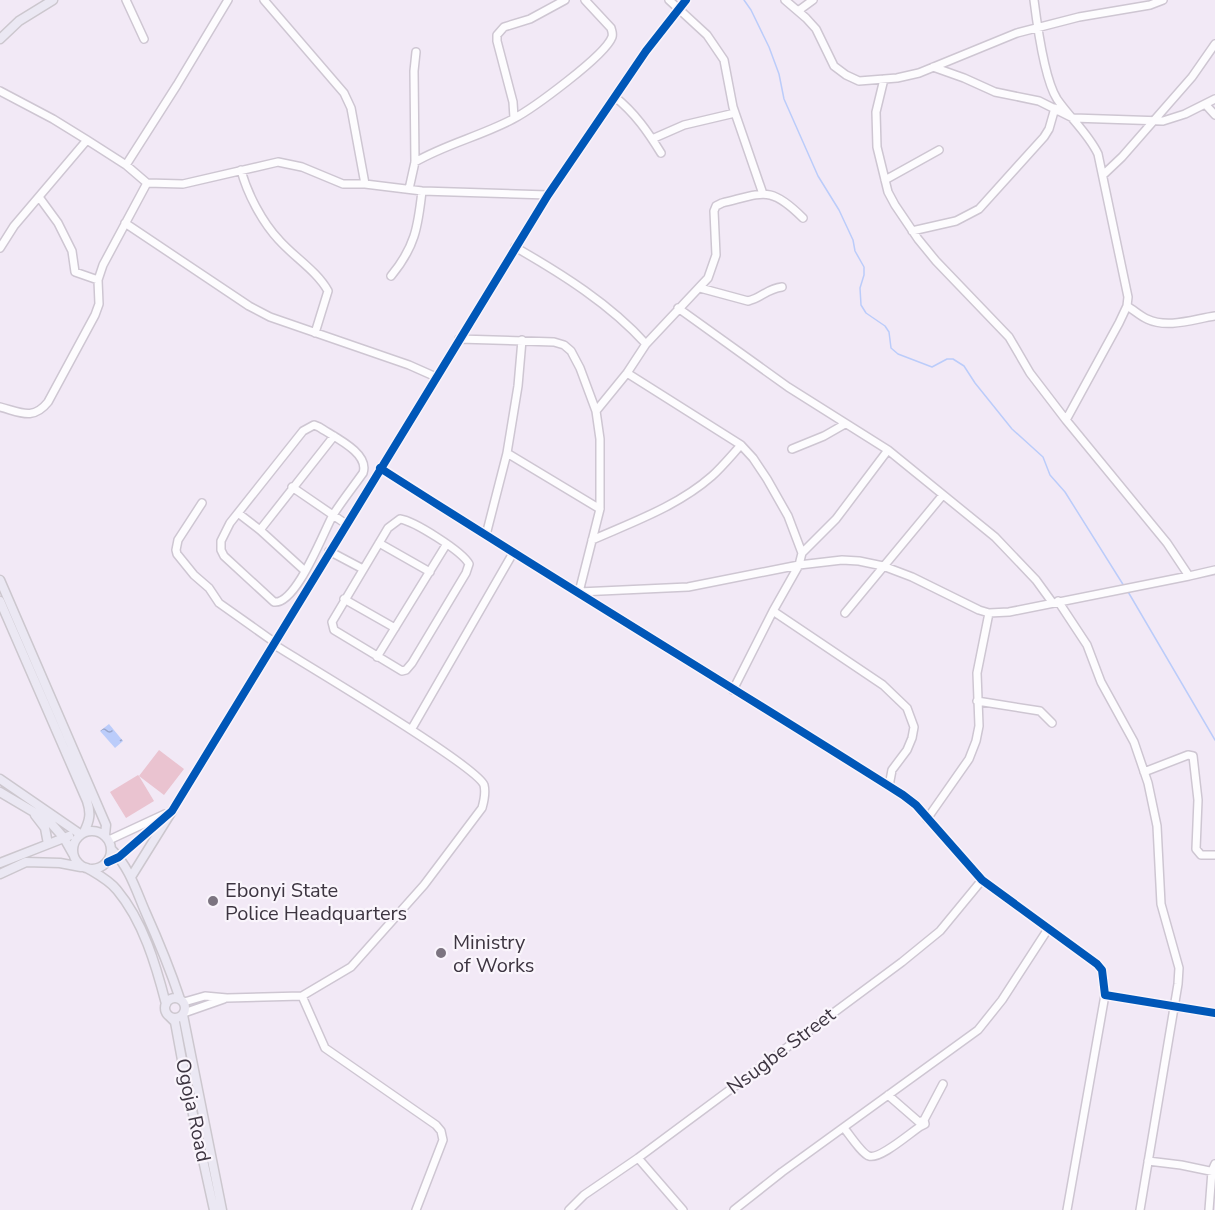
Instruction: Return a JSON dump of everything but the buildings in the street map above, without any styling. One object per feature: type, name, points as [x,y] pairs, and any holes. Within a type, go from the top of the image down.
[{"type":"main road","points":[[0,39],[3,29],[53,0]]},
{"type":"main road","points":[[0,580],[106,825],[107,837],[112,850],[131,877],[170,967],[186,1008],[183,1014],[176,1018],[167,1014],[158,970],[129,906],[116,888],[85,868],[64,838],[48,821],[0,792]]},
{"type":"main road","points":[[0,602],[4,620],[90,811],[90,822],[73,849],[74,855]]},
{"type":"main road","points":[[0,779],[81,834]]},
{"type":"main road","points":[[131,877],[172,811]]},
{"type":"main road","points":[[33,813],[45,828],[48,844]]},
{"type":"main road","points":[[0,863],[64,838],[95,830],[107,837]]},
{"type":"main road","points":[[0,874],[26,862],[60,863],[96,869],[108,862],[112,850]]},
{"type":"main road","points":[[166,1004],[174,998],[182,1000]]},
{"type":"main road","name":"Ogoja Road","points":[[167,1014],[175,1022],[214,1210]]},
{"type":"main road","name":"Ogoja Road","points":[[183,1014],[222,1210]]},
{"type":"street","points":[[126,0],[144,39]]},
{"type":"street","points":[[126,165],[228,0]]},
{"type":"street","points":[[264,0],[344,93],[351,108],[365,184]]},
{"type":"street","points":[[514,118],[513,102],[497,35],[504,27],[530,19],[565,0]]},
{"type":"street","points":[[415,162],[441,148],[514,118],[561,86],[593,59],[613,34],[611,28],[585,0]]},
{"type":"street","points":[[669,0],[706,35],[724,60],[735,113],[763,194]]},
{"type":"street","points":[[108,862],[119,857],[172,811],[515,247],[615,97],[686,0]]},
{"type":"street","points":[[785,0],[816,29],[828,58],[839,71],[859,81],[919,73],[1006,37],[1038,27],[1079,17],[1150,5],[1163,0]]},
{"type":"street","points":[[798,11],[813,0]]},
{"type":"street","points":[[1034,0],[1038,27],[1056,97],[1091,141],[1098,154],[1127,287],[1127,306],[1066,420]]},
{"type":"street","points":[[1103,176],[1192,78],[1215,44]]},
{"type":"street","points":[[409,189],[415,162],[414,70],[416,52]]},
{"type":"street","points":[[933,67],[995,92],[1039,101],[1073,118],[1163,122],[1215,99]]},
{"type":"street","points":[[884,79],[876,112],[877,147],[888,192],[895,206],[936,261],[1009,337],[1030,373],[1167,543],[1190,576]]},
{"type":"street","points":[[0,91],[87,140],[126,165],[147,183],[183,184],[278,162],[291,163],[344,184],[365,184],[422,191],[548,195]]},
{"type":"street","points":[[615,97],[631,109],[661,153]]},
{"type":"street","points":[[1205,104],[1215,115]]},
{"type":"street","points":[[912,231],[956,220],[979,209],[1044,137],[1050,129],[1055,108]]},
{"type":"street","points":[[652,139],[684,126],[735,113]]},
{"type":"street","points":[[0,248],[14,226],[87,140]]},
{"type":"street","points":[[885,180],[939,150]]},
{"type":"street","points":[[241,170],[244,183],[277,239],[322,282],[328,291],[315,333]]},
{"type":"street","points":[[0,407],[33,414],[41,411],[95,315],[99,304],[98,280],[103,265],[147,183]]},
{"type":"street","points":[[391,276],[404,260],[413,243],[422,191]]},
{"type":"street","points":[[596,411],[627,373],[646,344],[678,308],[700,288],[713,268],[716,255],[713,217],[716,206],[763,194],[782,199],[803,218]]},
{"type":"street","points":[[39,197],[58,222],[72,251],[75,272],[98,280]]},
{"type":"street","points":[[125,223],[249,306],[270,317],[409,365],[436,377]]},
{"type":"street","points":[[515,247],[555,270],[587,293],[635,331],[646,344]]},
{"type":"street","points":[[700,288],[748,301],[754,300],[770,288],[782,287]]},
{"type":"street","points":[[1127,306],[1158,323],[1182,322],[1215,316]]},
{"type":"street","points":[[678,308],[789,387],[888,450],[995,537],[1055,601],[1087,645],[1101,682],[1134,742],[1144,772],[1157,826],[1161,904],[1179,969],[1140,1210]]},
{"type":"street","points":[[459,339],[554,342],[564,345],[571,351],[580,368],[596,411],[600,439],[600,509],[579,592]]},
{"type":"street","points":[[486,536],[507,453],[518,386],[522,340]]},
{"type":"street","points":[[627,373],[741,446],[753,458],[788,516],[802,553]]},
{"type":"street","points":[[792,449],[824,436],[845,424]]},
{"type":"street","points":[[314,425],[334,436],[363,458],[365,467],[333,516],[291,593],[282,601],[274,602],[224,556],[221,541],[238,513],[303,431],[314,425]]},
{"type":"street","points":[[260,530],[334,436]]},
{"type":"street","points":[[592,540],[668,505],[696,488],[718,470],[741,446]]},
{"type":"street","points":[[733,690],[799,565],[802,553],[836,519],[888,450]]},
{"type":"street","points":[[507,453],[600,509]]},
{"type":"street","points":[[380,468],[889,786],[916,805],[982,880],[1102,969],[1105,996],[1067,1210]]},
{"type":"street","points":[[292,487],[346,524]]},
{"type":"street","points":[[845,613],[942,496]]},
{"type":"street","points":[[182,1000],[205,996],[226,998],[302,996],[351,967],[424,885],[482,808],[485,796],[484,785],[475,773],[273,643],[219,603],[176,550],[178,540],[202,503]]},
{"type":"street","points":[[238,513],[304,571]]},
{"type":"street","points":[[400,519],[413,524],[466,559],[469,568],[412,663],[402,671],[339,633],[332,626],[334,615],[379,543],[388,528],[400,519]]},
{"type":"street","points":[[379,543],[430,572]]},
{"type":"street","points":[[377,657],[446,545]]},
{"type":"street","points":[[329,551],[363,568]]},
{"type":"street","points":[[411,730],[513,553]]},
{"type":"street","points":[[579,592],[688,587],[799,565],[842,560],[883,566],[912,577],[962,603],[989,612],[1009,612],[1215,570]]},
{"type":"street","points":[[344,599],[395,628]]},
{"type":"street","points":[[773,611],[884,685],[907,708],[914,727],[912,738],[907,750],[892,770],[889,786]]},
{"type":"street","points":[[927,819],[969,759],[976,741],[979,726],[977,673],[989,612]]},
{"type":"street","points":[[977,702],[1040,711],[1052,723]]},
{"type":"street","points":[[1144,772],[1188,755],[1193,756],[1198,800],[1196,849],[1200,855],[1215,855]]},
{"type":"street","points":[[107,837],[172,811]]},
{"type":"street","name":"Nsugbe Street","points":[[569,1210],[584,1195],[638,1158],[933,937],[982,880]]},
{"type":"street","points":[[734,1210],[782,1172],[978,1030],[1002,1000],[1048,929]]},
{"type":"street","points":[[302,996],[325,1048],[441,1131],[443,1140],[416,1210]]},
{"type":"street","points":[[1105,996],[1215,1013]]},
{"type":"street","points":[[183,1014],[226,998]]},
{"type":"street","points":[[844,1128],[868,1156],[882,1154],[921,1123],[943,1084]]},
{"type":"street","points":[[888,1095],[921,1123]]},
{"type":"street","points":[[638,1158],[683,1210]]},
{"type":"street","points":[[1148,1161],[1214,1169],[1209,1210]]},
{"type":"shaded area","points":[[159,750],[184,769],[164,795],[139,776]]},
{"type":"shaded area","points":[[138,775],[154,801],[126,818],[110,792]]},
{"type":"water","points":[[109,724],[123,741],[115,748],[100,731]]},
{"type":"waterway","points":[[744,0],[769,47],[779,74],[784,99],[818,176],[839,210],[853,240],[855,251],[864,267],[860,288],[861,305],[866,313],[885,326],[889,332],[891,348],[898,354],[932,367],[947,359],[953,359],[964,366],[1012,429],[1043,457],[1050,475],[1065,492],[1124,586]]},
{"type":"waterway","points":[[1127,590],[1215,740]]},
{"type":"cycle path","points":[[108,862],[119,857],[172,811],[548,195],[646,51],[686,0]]},
{"type":"cycle path","points":[[380,468],[903,795],[916,805],[982,880],[1097,964],[1102,970],[1105,995],[1215,1013]]},
{"type":"place","name":"Ebonyi State Police Headquarters","points":[[213,901]]},
{"type":"place","name":"Ministry of Works","points":[[441,953]]}]
